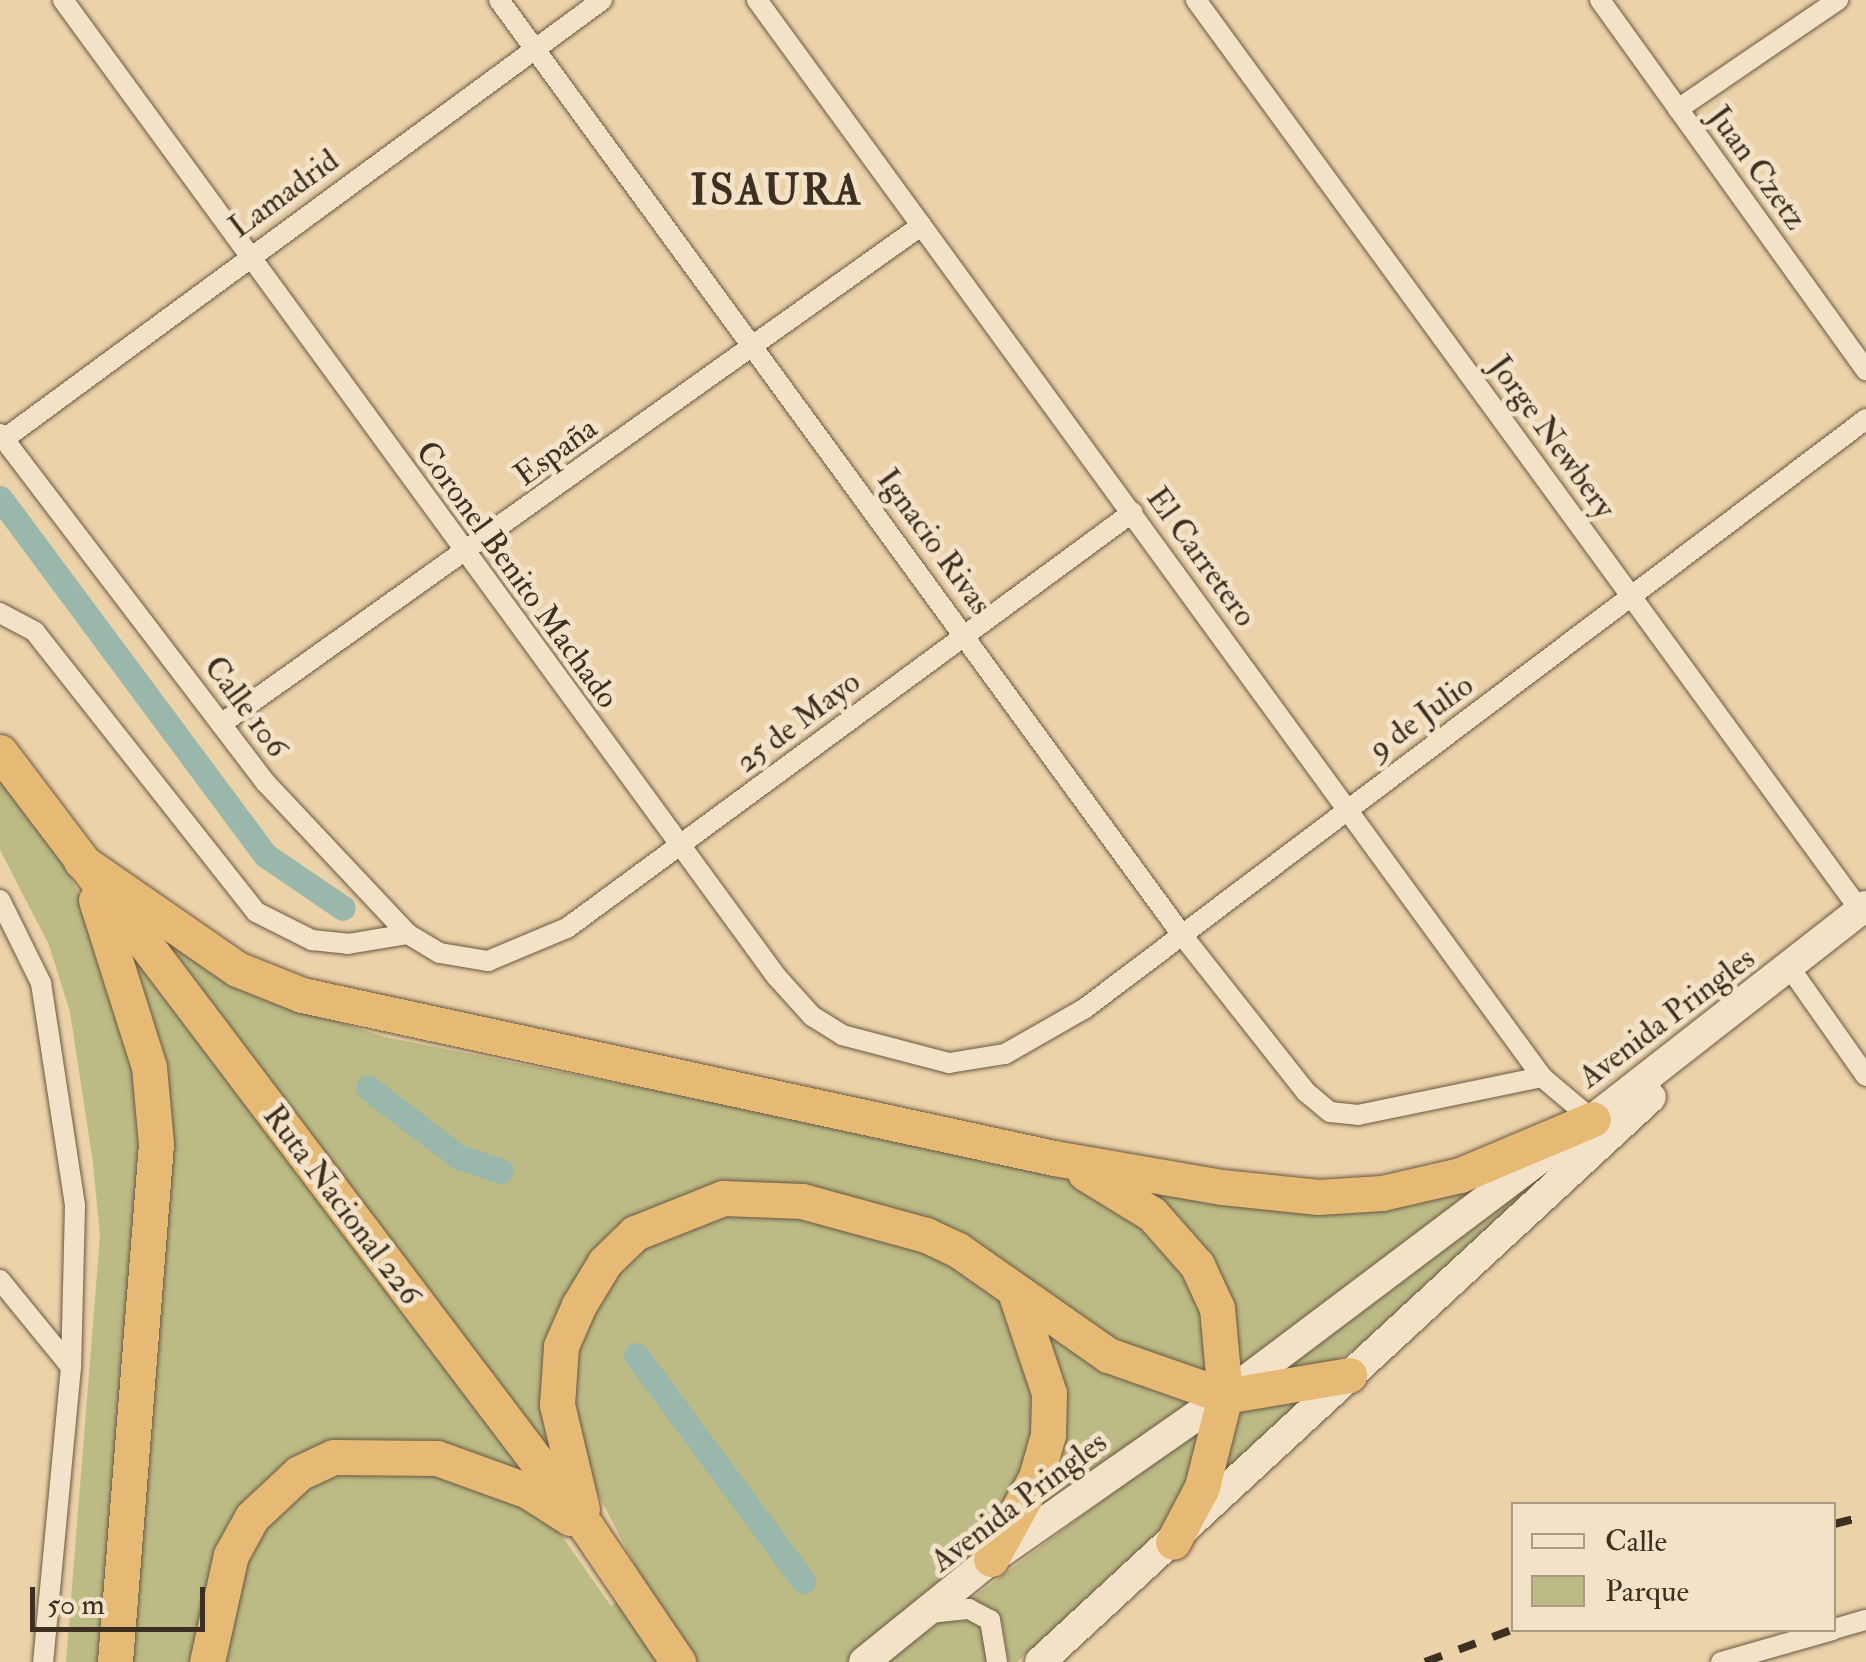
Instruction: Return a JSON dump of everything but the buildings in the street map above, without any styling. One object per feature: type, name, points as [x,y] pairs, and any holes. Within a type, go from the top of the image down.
[{"type":"highway","name":"Ruta Nacional 226","points":[[0,752],[588,1529],[678,1662]]},
{"type":"highway","points":[[81,861],[237,969],[302,995],[1054,1158],[1241,1189],[1318,1196],[1382,1192],[1460,1175],[1600,1128]]},
{"type":"highway","points":[[81,861],[126,978],[148,1067],[156,1144],[116,1662]]},
{"type":"highway","points":[[1054,1158],[1110,1184],[1152,1214],[1197,1265],[1216,1308],[1226,1396],[1202,1487],[1173,1542]]},
{"type":"highway","points":[[588,1529],[557,1405],[561,1346],[606,1262],[635,1234],[723,1198],[802,1201],[926,1235],[1108,1356],[1226,1396],[1349,1375]]},
{"type":"highway","points":[[991,1559],[1036,1477],[1048,1435],[1049,1393],[1014,1291]]},
{"type":"highway","points":[[208,1662],[231,1555],[252,1517],[299,1472],[334,1457],[437,1458],[528,1492],[588,1529]]},
{"type":"main road","name":"Avenida Pringles","points":[[1040,1662],[1349,1375],[1600,1128],[1863,908]]},
{"type":"main road","name":"Avenida Pringles","points":[[864,1662],[930,1613],[991,1559],[1600,1128]]},
{"type":"street","name":"Coronel Benito Machado","points":[[62,0],[464,556],[812,1016],[842,1035],[950,1063],[1006,1054]]},
{"type":"street","name":"Ignacio Rivas","points":[[500,0],[1182,935],[1306,1092],[1330,1112],[1358,1116],[1542,1077]]},
{"type":"street","name":"Lamadrid","points":[[2,437],[602,0]]},
{"type":"street","name":"El Carretero","points":[[757,0],[1346,810],[1526,1047],[1542,1077],[1600,1128]]},
{"type":"street","name":"Jorge Newbery","points":[[1196,0],[1863,908]]},
{"type":"street","name":"Juan Czetz","points":[[1600,0],[1866,370]]},
{"type":"street","points":[[1678,109],[1838,0]]},
{"type":"street","name":"España","points":[[221,724],[464,556],[922,224]]},
{"type":"street","name":"9 de Julio","points":[[1006,1054],[1084,1009],[1866,418]]},
{"type":"street","name":"Calle 106","points":[[2,437],[266,783],[408,934],[440,952],[488,961]]},
{"type":"street","name":"25 de Mayo","points":[[488,961],[567,928],[1132,512]]},
{"type":"street","points":[[0,613],[35,632],[256,912],[312,940],[348,944],[408,934]]},
{"type":"street","points":[[0,900],[42,983],[53,1031],[75,1206],[71,1367],[43,1662]]},
{"type":"street","points":[[1790,968],[1866,1076]]},
{"type":"street","points":[[0,1280],[71,1367]]},
{"type":"street","points":[[930,1613],[968,1609],[990,1620],[997,1662]]},
{"type":"street","points":[[1836,1628],[1866,1620]]},
{"type":"street","points":[[1721,1662],[1823,1632]]},
{"type":"green space","points":[[0,778],[58,848],[110,964],[144,1085],[109,1662],[66,1662],[100,1236],[93,1163],[70,1012],[49,945],[0,850]]},
{"type":"green space","points":[[131,910],[291,1007],[385,1037],[1070,1173],[1156,1230],[1208,1304],[1216,1380],[1112,1352],[1007,1271],[794,1190],[585,1269],[557,1471]]},
{"type":"green space","points":[[119,929],[537,1483],[432,1440],[340,1446],[267,1486],[196,1662],[125,1662],[158,1313]]},
{"type":"green space","points":[[1583,1137],[1589,1143],[1370,1341],[1313,1372],[1268,1378]]},
{"type":"green space","points":[[1518,1166],[1232,1379],[1228,1308],[1113,1178],[1267,1201]]},
{"type":"green space","points":[[793,1212],[937,1252],[1004,1296],[1041,1419],[1001,1522],[970,1560],[887,1632],[847,1662],[222,1662],[251,1543],[308,1481],[384,1460],[541,1506],[611,1606],[644,1583],[579,1457],[566,1402],[571,1341],[616,1262],[682,1217]]},
{"type":"green space","points":[[1039,1321],[1204,1400],[1017,1532],[1049,1468]]},
{"type":"green space","points":[[1324,1389],[1205,1498],[1233,1404]]},
{"type":"green space","points":[[1210,1420],[1200,1467],[1159,1535],[1017,1662],[1009,1662],[1002,1623],[971,1599]]},
{"type":"green space","points":[[941,1621],[974,1621],[987,1639],[988,1662],[886,1662]]},
{"type":"waterway","points":[[0,498],[265,855],[343,908]]},
{"type":"waterway","points":[[368,1088],[459,1157],[501,1171]]},
{"type":"waterway","points":[[636,1355],[803,1581]]},
{"type":"railway","points":[[1836,1524],[1866,1516]]},
{"type":"railway","points":[[1425,1662],[1511,1630]]},
{"type":"district","name":"ISAURA","points":[[777,191]]}]
